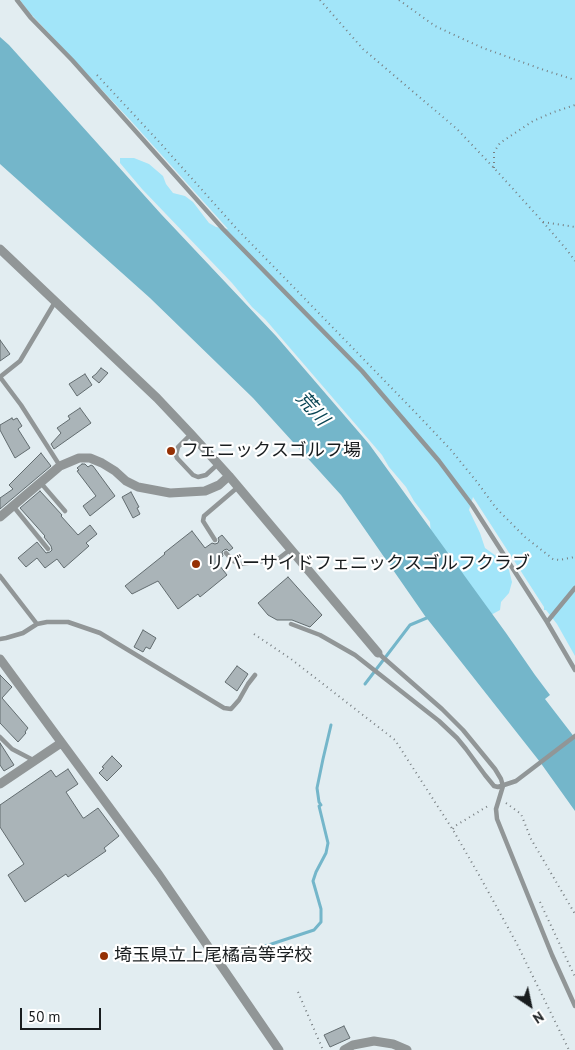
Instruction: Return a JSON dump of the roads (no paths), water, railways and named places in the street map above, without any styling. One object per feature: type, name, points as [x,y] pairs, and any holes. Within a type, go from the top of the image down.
[{"type":"street","points":[[0,249],[157,398],[191,434],[229,476],[378,653]]},
{"type":"street","points":[[0,517],[60,466],[79,458],[90,458],[102,463],[115,471],[126,482],[138,487],[170,493],[205,491],[219,485],[229,476]]},
{"type":"street","points":[[0,659],[159,875],[279,1050]]},
{"type":"street","points":[[0,784],[61,743]]},
{"type":"street","points":[[344,1050],[353,1045],[374,1041],[393,1044],[407,1050]]},
{"type":"lane","points":[[17,0],[31,18],[72,60],[223,229],[362,371],[439,460],[472,505],[547,622],[575,670]]},
{"type":"lane","points":[[55,302],[20,361],[0,377],[21,405],[60,466]]},
{"type":"lane","points":[[191,434],[178,447],[177,458],[193,475],[198,477],[206,475],[218,464]]},
{"type":"lane","points":[[40,482],[65,510]]},
{"type":"lane","points":[[215,540],[203,522],[204,516],[238,487]]},
{"type":"lane","points":[[13,506],[48,548]]},
{"type":"lane","points":[[226,553],[233,561],[240,564],[278,559],[291,549]]},
{"type":"lane","points":[[0,576],[37,624]]},
{"type":"lane","points":[[547,622],[575,588]]},
{"type":"lane","points":[[0,639],[23,633],[37,624],[68,622],[100,633],[224,708],[231,709],[240,700],[255,675]]},
{"type":"lane","points":[[290,624],[320,635],[355,654],[439,720],[466,749],[494,786],[503,786],[516,781],[575,736]]},
{"type":"lane","points":[[378,653],[463,730],[501,779],[503,786],[496,808],[501,832],[575,1006]]},
{"type":"lane","points":[[0,737],[12,749],[34,761]]},
{"type":"water","name":"荒川","points":[[0,37],[161,214],[276,336],[369,444],[550,695],[545,699],[575,738],[575,811],[540,762],[425,616],[341,495],[253,398],[150,298],[0,164]]},
{"type":"waterway","points":[[365,684],[410,625],[429,617]]},
{"type":"waterway","points":[[229,958],[314,930],[321,922],[321,909],[313,881],[326,853],[328,843],[319,806],[321,805],[317,788],[331,725]]},
{"type":"place","name":"フェニックスゴルフ場","points":[[171,451]]},
{"type":"place","name":"リバーサイドフェニックスゴルフクラブ","points":[[196,564]]},
{"type":"place","name":"埼玉県立上尾橘高等学校","points":[[104,956]]}]
